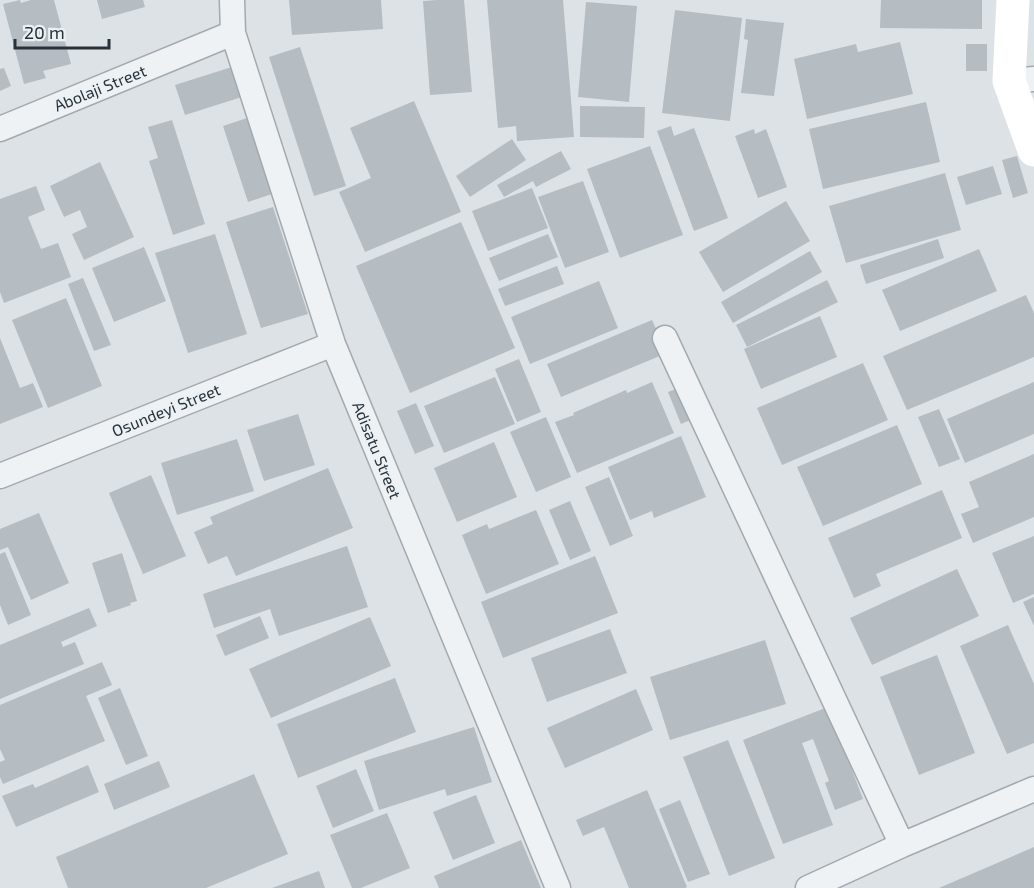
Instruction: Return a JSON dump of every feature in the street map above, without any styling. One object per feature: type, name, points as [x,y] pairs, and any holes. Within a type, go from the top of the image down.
[{"type":"street","name":"Adisatu Street","points":[[232,0],[233,33],[333,344],[558,888]]},
{"type":"street","points":[[1013,0],[1022,80],[1034,150]]},
{"type":"street","name":"Abolaji Street","points":[[0,129],[233,33]]},
{"type":"street","points":[[665,338],[902,845]]},
{"type":"street","name":"Osundeyi Street","points":[[0,476],[333,344]]},
{"type":"street","points":[[808,888],[1034,789]]},
{"type":"building","points":[[20,0],[21,3],[31,0],[54,0],[71,64],[43,71],[46,78],[24,84],[3,4]]},
{"type":"building","points":[[97,0],[143,0],[145,7],[102,19]]},
{"type":"building","points":[[289,0],[381,0],[383,29],[292,35]]},
{"type":"building","points":[[464,0],[472,92],[430,95],[423,1]]},
{"type":"building","points":[[487,0],[563,0],[574,137],[517,141],[516,126],[498,128]]},
{"type":"building","points":[[881,0],[982,0],[982,29],[880,28]]},
{"type":"building","points":[[586,2],[637,6],[629,102],[578,97]]},
{"type":"building","points":[[675,10],[742,18],[730,121],[662,113]]},
{"type":"building","points":[[746,19],[784,23],[774,96],[741,93],[748,40],[744,39]]},
{"type":"building","points":[[900,42],[913,94],[807,119],[794,59],[856,44],[858,52]]},
{"type":"building","points":[[966,44],[987,44],[987,71],[966,71]]},
{"type":"building","points":[[300,47],[346,186],[314,196],[269,57]]},
{"type":"building","points":[[235,66],[245,96],[185,115],[175,85]]},
{"type":"building","points":[[4,68],[11,86],[0,91],[0,69]]},
{"type":"building","points":[[414,101],[461,212],[365,252],[339,192],[371,178],[350,128]]},
{"type":"building","points":[[926,102],[940,162],[823,189],[809,129]]},
{"type":"building","points":[[580,106],[645,107],[644,138],[580,137]]},
{"type":"building","points":[[253,116],[278,192],[248,202],[223,126]]},
{"type":"building","points":[[172,120],[205,224],[173,235],[149,161],[158,158],[148,127]]},
{"type":"building","points":[[671,126],[674,136],[694,128],[728,218],[694,231],[657,131]]},
{"type":"building","points":[[754,129],[755,134],[766,129],[787,187],[758,198],[735,136]]},
{"type":"building","points":[[512,139],[526,160],[470,197],[456,176]]},
{"type":"building","points":[[650,146],[683,235],[620,258],[587,169]]},
{"type":"building","points":[[561,151],[571,169],[536,187],[533,181],[504,197],[497,185]]},
{"type":"building","points":[[1017,156],[1028,193],[1013,198],[1002,160]]},
{"type":"building","points":[[100,162],[134,237],[84,260],[72,234],[87,227],[80,210],[64,217],[50,186]]},
{"type":"building","points":[[993,166],[1002,194],[966,205],[957,177]]},
{"type":"building","points":[[945,173],[961,230],[846,263],[829,206]]},
{"type":"building","points":[[583,181],[609,252],[565,268],[538,197]]},
{"type":"building","points":[[36,186],[45,210],[28,217],[41,249],[58,243],[71,277],[4,303],[0,292],[0,199]]},
{"type":"building","points":[[532,188],[548,228],[488,251],[472,211]]},
{"type":"building","points":[[786,201],[810,241],[723,292],[699,252]]},
{"type":"building","points":[[273,207],[308,314],[261,328],[226,222]]},
{"type":"building","points":[[461,222],[515,348],[410,393],[356,266]]},
{"type":"building","points":[[215,234],[247,334],[188,353],[155,253]]},
{"type":"building","points":[[548,234],[558,257],[499,281],[489,258]]},
{"type":"building","points":[[938,239],[944,258],[866,284],[860,265]]},
{"type":"building","points":[[144,247],[166,301],[114,322],[92,268]]},
{"type":"building","points":[[979,249],[997,291],[900,331],[882,290]]},
{"type":"building","points":[[810,251],[822,272],[733,323],[721,302]]},
{"type":"building","points":[[557,266],[564,284],[505,306],[498,289]]},
{"type":"building","points":[[83,278],[111,345],[94,351],[68,284]]},
{"type":"building","points":[[827,280],[838,302],[747,347],[736,325]]},
{"type":"building","points":[[599,281],[618,328],[530,364],[511,317]]},
{"type":"building","points":[[1026,295],[1034,313],[1034,357],[907,410],[883,356]]},
{"type":"building","points":[[66,298],[102,386],[48,408],[12,320]]},
{"type":"building","points":[[820,316],[837,357],[761,389],[744,349]]},
{"type":"building","points":[[652,320],[667,353],[561,397],[547,364]]},
{"type":"building","points":[[0,338],[20,388],[33,383],[43,407],[0,424]]},
{"type":"building","points":[[519,359],[541,412],[517,422],[495,369]]},
{"type":"building","points":[[863,363],[888,420],[782,465],[757,408]]},
{"type":"building","points":[[495,377],[515,424],[444,453],[424,406]]},
{"type":"building","points":[[652,382],[674,433],[577,473],[555,422],[626,390],[627,393]]},
{"type":"building","points":[[1034,382],[1034,434],[965,463],[947,419]]},
{"type":"building","points":[[686,385],[700,416],[681,424],[668,392]]},
{"type":"building","points":[[416,403],[434,446],[415,454],[397,411]]},
{"type":"building","points":[[939,409],[960,459],[939,467],[918,417]]},
{"type":"building","points":[[298,414],[315,465],[264,481],[247,430]]},
{"type":"building","points":[[546,417],[571,477],[536,492],[510,432]]},
{"type":"building","points":[[897,425],[922,484],[823,526],[797,467]]},
{"type":"building","points":[[681,436],[706,497],[654,518],[652,511],[630,520],[608,467]]},
{"type":"building","points":[[237,439],[254,491],[177,515],[161,463]]},
{"type":"building","points":[[494,442],[517,497],[457,522],[434,468]]},
{"type":"building","points":[[1034,454],[1034,517],[973,543],[961,514],[979,507],[969,482]]},
{"type":"building","points":[[328,468],[353,528],[236,576],[227,556],[208,564],[194,532],[213,524],[210,517]]},
{"type":"building","points":[[151,475],[186,556],[143,574],[109,493]]},
{"type":"building","points":[[609,477],[633,536],[610,546],[585,487]]},
{"type":"building","points":[[942,490],[962,538],[876,574],[881,586],[854,598],[828,538]]},
{"type":"building","points":[[570,501],[591,551],[570,560],[549,510]]},
{"type":"building","points":[[536,510],[559,564],[486,594],[462,535],[487,524],[489,529]]},
{"type":"building","points":[[39,513],[69,583],[31,600],[8,547],[0,550],[0,529]]},
{"type":"building","points":[[1034,536],[1034,594],[1013,603],[992,553]]},
{"type":"building","points":[[347,546],[368,607],[279,636],[270,609],[214,628],[203,594]]},
{"type":"building","points":[[5,552],[31,615],[8,625],[0,605],[0,554]]},
{"type":"building","points":[[122,553],[137,601],[108,613],[92,563]]},
{"type":"building","points":[[595,556],[618,613],[503,658],[481,602]]},
{"type":"building","points":[[957,569],[979,616],[872,665],[850,618]]},
{"type":"building","points":[[1034,597],[1034,626],[1023,602]]},
{"type":"building","points":[[89,608],[97,626],[61,642],[63,647],[75,642],[84,664],[0,699],[0,645]]},
{"type":"building","points":[[260,616],[269,638],[225,656],[216,635]]},
{"type":"building","points":[[370,617],[391,666],[271,718],[249,669]]},
{"type":"building","points":[[1008,625],[1034,684],[1034,743],[1007,754],[960,646]]},
{"type":"building","points":[[610,629],[627,673],[547,702],[531,658]]},
{"type":"building","points":[[765,640],[786,704],[670,740],[650,677]]},
{"type":"building","points":[[937,655],[975,753],[919,775],[880,677]]},
{"type":"building","points":[[102,662],[112,685],[86,696],[105,741],[3,784],[0,777],[0,762],[5,760],[0,749],[0,705]]},
{"type":"building","points":[[395,678],[416,732],[298,778],[277,724]]},
{"type":"building","points":[[120,688],[148,756],[126,765],[98,698]]},
{"type":"building","points":[[636,689],[653,730],[565,768],[547,728]]},
{"type":"building","points":[[828,707],[863,799],[835,810],[825,783],[829,781],[813,739],[802,743],[833,825],[783,844],[743,740]]},
{"type":"building","points":[[474,727],[492,782],[447,796],[445,789],[379,810],[364,761]]},
{"type":"building","points":[[728,740],[775,858],[729,876],[683,757]]},
{"type":"building","points":[[159,761],[170,787],[114,810],[104,784]]},
{"type":"building","points":[[88,765],[99,792],[16,827],[2,796],[33,784],[35,788]]},
{"type":"building","points":[[356,769],[374,811],[333,828],[316,786]]},
{"type":"building","points":[[254,774],[288,854],[206,888],[68,888],[56,857]]},
{"type":"building","points":[[647,790],[687,887],[685,888],[629,888],[604,827],[583,836],[576,820]]},
{"type":"building","points":[[476,795],[495,843],[453,860],[433,812]]},
{"type":"building","points":[[680,800],[710,874],[688,882],[659,809]]},
{"type":"building","points":[[387,813],[410,868],[361,888],[352,888],[330,835]]},
{"type":"building","points":[[521,840],[541,888],[439,888],[434,876]]},
{"type":"building","points":[[1034,847],[1034,888],[939,888]]},
{"type":"building","points":[[319,871],[325,888],[272,888]]}]
